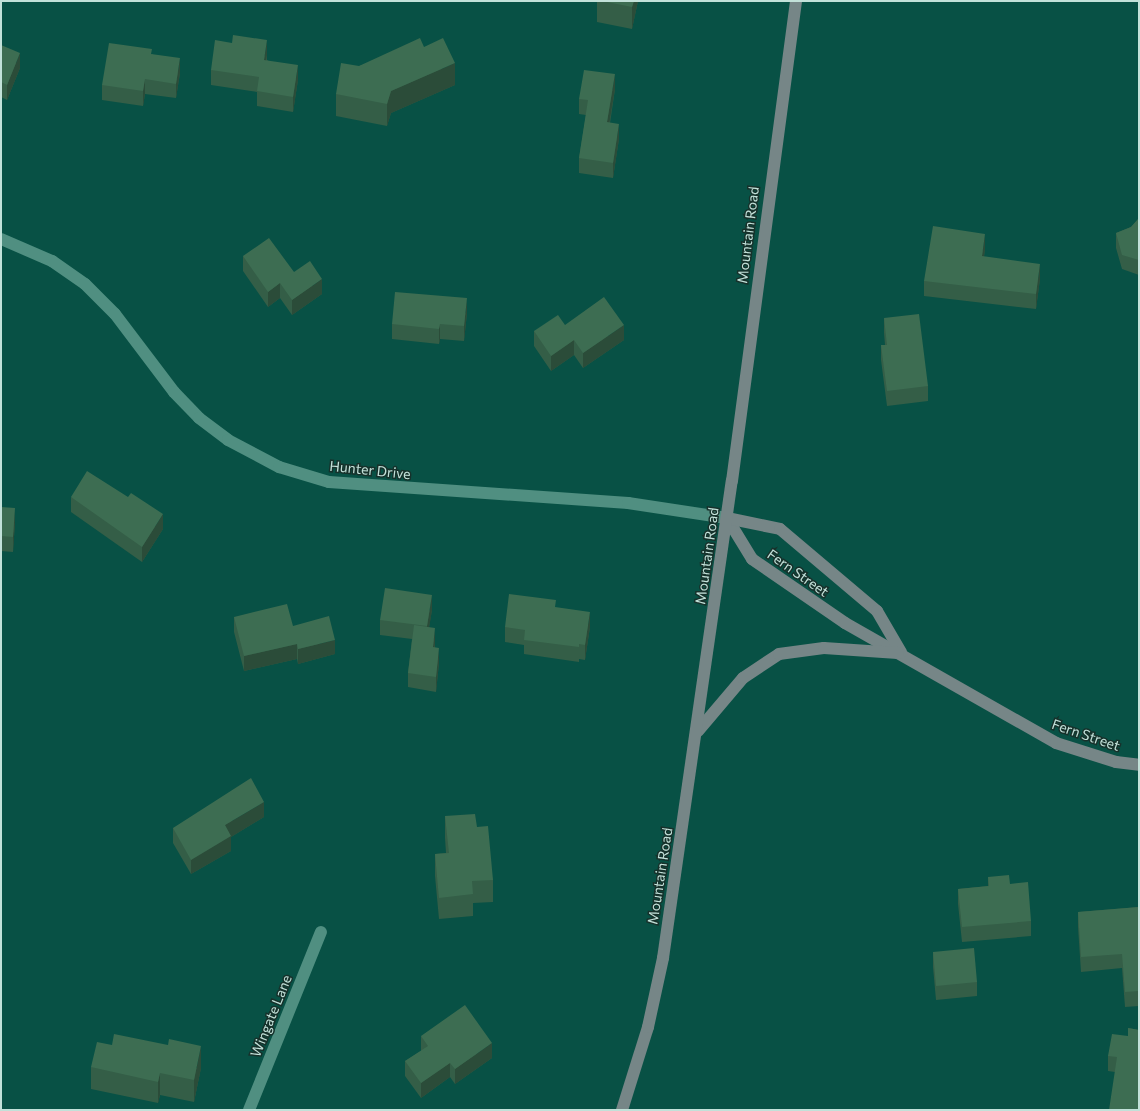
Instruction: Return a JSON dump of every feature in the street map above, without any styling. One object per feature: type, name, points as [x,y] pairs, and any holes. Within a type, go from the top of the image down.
[{"type":"main road","name":"Mountain Road","points":[[622,1110],[648,1027],[663,958],[727,518],[796,1]]},
{"type":"main road","name":"Fern Street","points":[[727,518],[780,529],[877,611],[902,653]]},
{"type":"main road","name":"Fern Street","points":[[727,518],[752,559],[845,623],[902,653],[1056,743],[1116,762],[1139,765]]},
{"type":"main road","points":[[696,734],[743,678],[779,654],[824,648],[902,653]]},
{"type":"street","name":"Hunter Drive","points":[[1,239],[52,261],[85,284],[115,314],[174,392],[199,418],[228,440],[279,467],[329,482],[628,503],[727,518]]},
{"type":"street","name":"Wingate Lane","points":[[249,1110],[320,932]]},
{"type":"building","points":[[602,1],[634,1],[632,7]]},
{"type":"building","points":[[233,35],[267,40],[264,60],[298,65],[293,97],[257,91],[259,77],[211,70],[215,40],[232,43]]},
{"type":"building","points":[[420,38],[424,47],[443,38],[455,63],[391,91],[387,104],[336,94],[341,63],[359,66]]},
{"type":"building","points":[[109,43],[152,49],[151,54],[180,58],[176,84],[145,79],[143,91],[102,85]]},
{"type":"building","points":[[1,45],[20,53],[7,85],[1,82]]},
{"type":"building","points":[[584,70],[615,74],[607,122],[619,124],[613,163],[579,158],[588,100],[579,99]]},
{"type":"building","points":[[1139,218],[1139,260],[1122,255],[1116,233],[1131,227]]},
{"type":"building","points":[[933,226],[985,234],[982,256],[1040,264],[1036,294],[924,281]]},
{"type":"building","points":[[269,238],[294,272],[310,261],[322,279],[292,300],[280,283],[268,292],[243,256]]},
{"type":"building","points":[[395,292],[467,298],[464,326],[440,324],[439,329],[392,324]]},
{"type":"building","points":[[604,297],[624,325],[583,353],[574,340],[551,356],[534,331],[558,315],[565,325]]},
{"type":"building","points":[[919,314],[928,386],[887,391],[881,345],[887,345],[884,318]]},
{"type":"building","points":[[87,471],[128,497],[131,493],[163,514],[142,547],[71,497]]},
{"type":"building","points":[[1,507],[15,508],[13,537],[1,536]]},
{"type":"building","points":[[385,588],[432,595],[427,626],[380,620]]},
{"type":"building","points":[[509,594],[556,600],[555,607],[590,612],[585,645],[579,644],[579,647],[524,640],[525,630],[505,627]]},
{"type":"building","points":[[287,604],[293,626],[329,616],[335,640],[298,649],[297,644],[244,656],[234,617]]},
{"type":"building","points":[[414,625],[435,628],[433,647],[439,648],[436,677],[408,673]]},
{"type":"building","points":[[251,778],[264,802],[225,825],[231,836],[191,860],[173,828]]},
{"type":"building","points":[[475,814],[477,827],[488,826],[493,880],[472,881],[473,894],[439,898],[435,854],[449,853],[445,816]]},
{"type":"building","points":[[1009,875],[1010,884],[1028,882],[1031,921],[962,927],[958,889],[989,886],[988,877]]},
{"type":"building","points":[[1139,907],[1139,991],[1125,992],[1122,954],[1081,957],[1078,912]]},
{"type":"building","points":[[974,948],[977,982],[936,986],[933,952]]},
{"type":"building","points":[[465,1005],[492,1043],[455,1069],[450,1063],[421,1083],[405,1061],[428,1046],[421,1036]]},
{"type":"building","points":[[1128,1028],[1139,1030],[1139,1110],[1109,1110],[1117,1057],[1108,1056],[1112,1034],[1128,1036]]},
{"type":"building","points":[[114,1034],[168,1045],[169,1039],[201,1046],[194,1080],[160,1073],[158,1082],[91,1067],[97,1042],[112,1045]]}]
